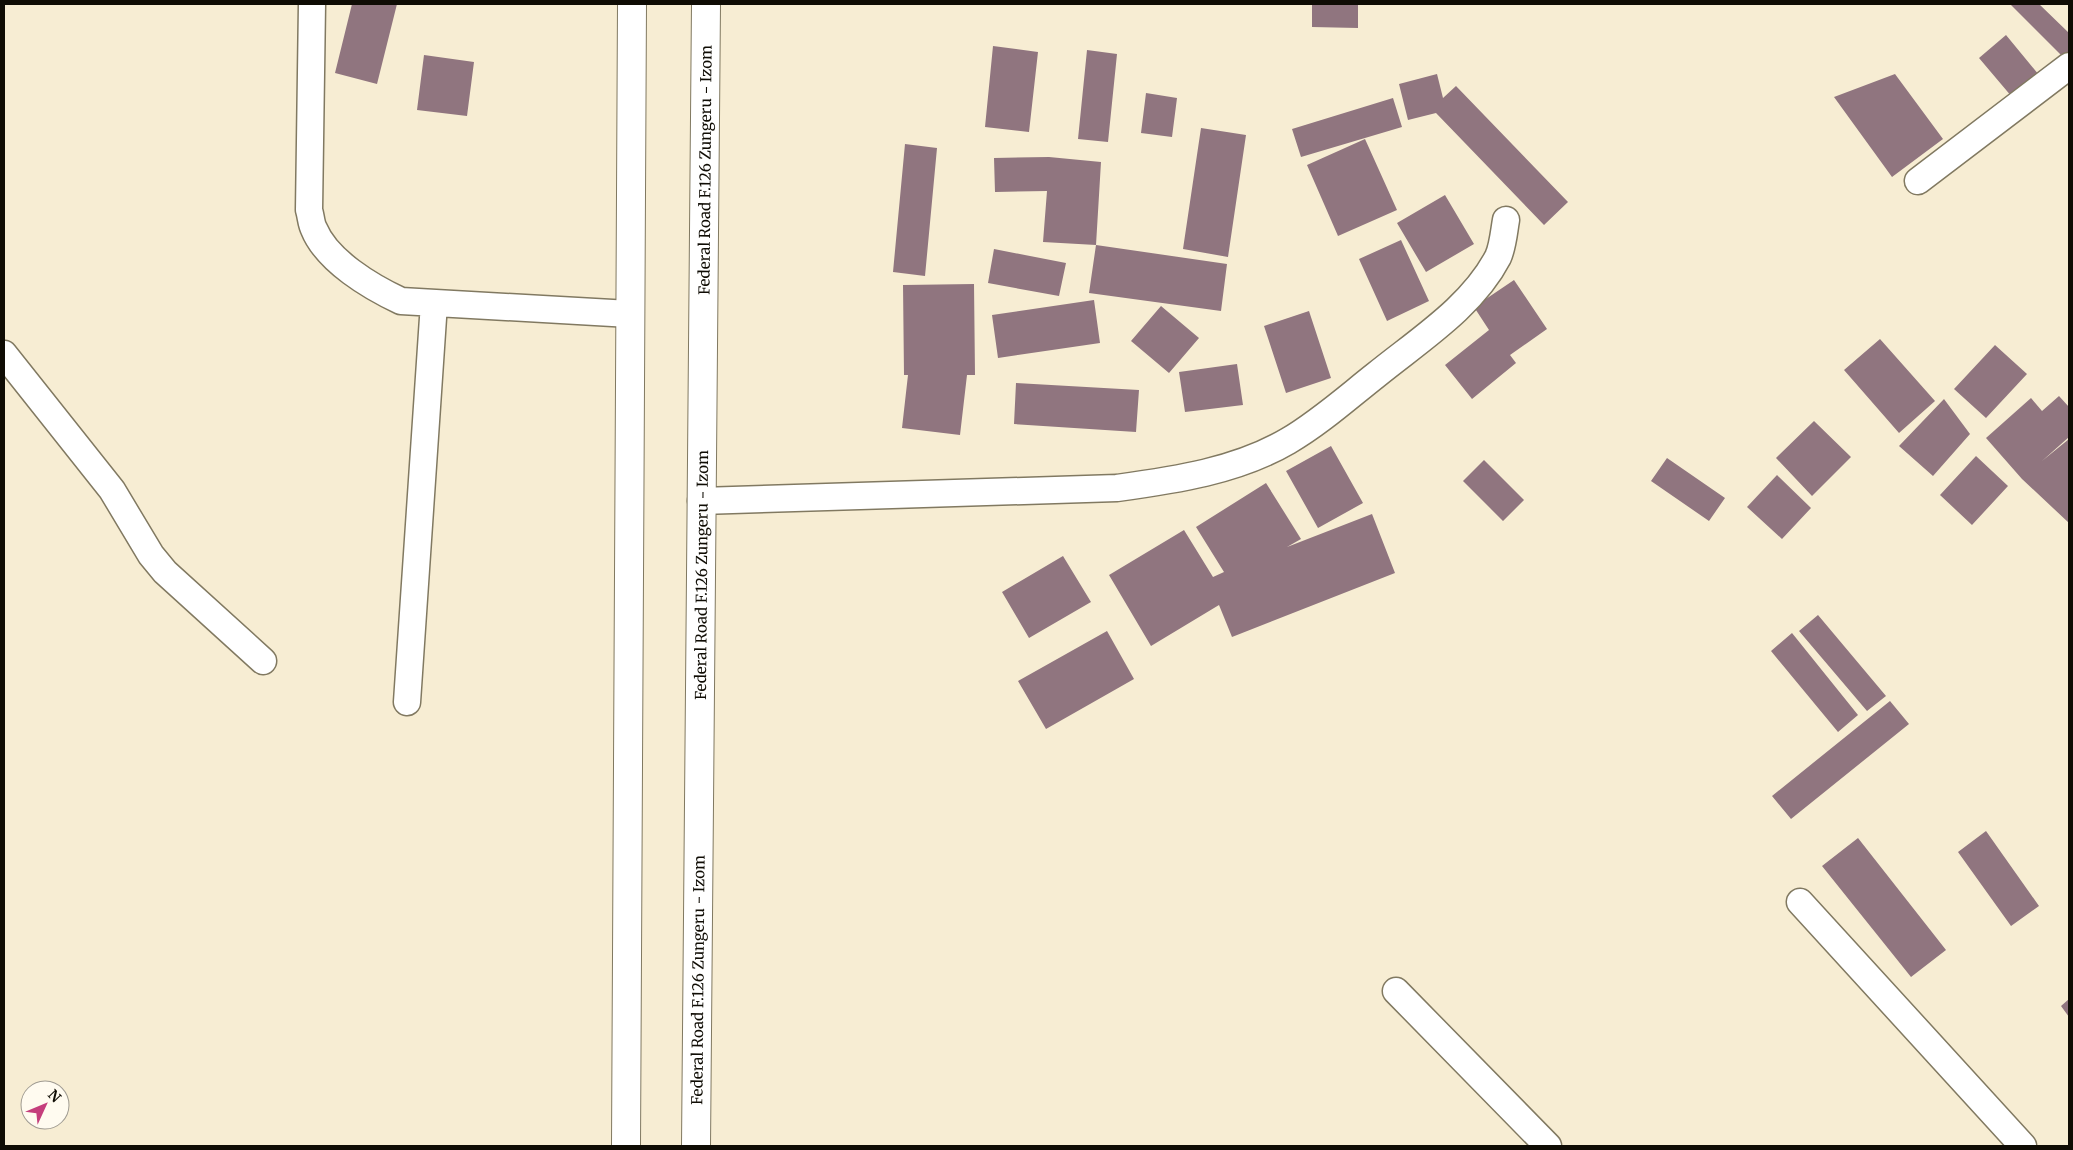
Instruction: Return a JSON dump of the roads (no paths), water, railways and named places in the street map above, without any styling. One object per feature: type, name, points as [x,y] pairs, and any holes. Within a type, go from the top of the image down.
[{"type":"main road","points":[[626,1146],[632,4]]},
{"type":"main road","name":"Federal Road F.126 Zungeru - Izom","points":[[696,1146],[706,4]]},
{"type":"street","points":[[312,4],[309,210],[313,229],[328,250],[372,288],[401,301],[630,314]]},
{"type":"street","points":[[1918,181],[2069,66]]},
{"type":"street","points":[[701,502],[1117,488],[1170,481],[1238,463],[1288,441],[1350,396],[1444,320],[1475,290],[1498,255],[1506,220]]},
{"type":"street","points":[[407,702],[434,303]]},
{"type":"street","points":[[4,354],[112,490],[151,555],[165,572],[263,661]]},
{"type":"street","points":[[1800,902],[2023,1146]]},
{"type":"street","points":[[1396,991],[1548,1146]]}]
